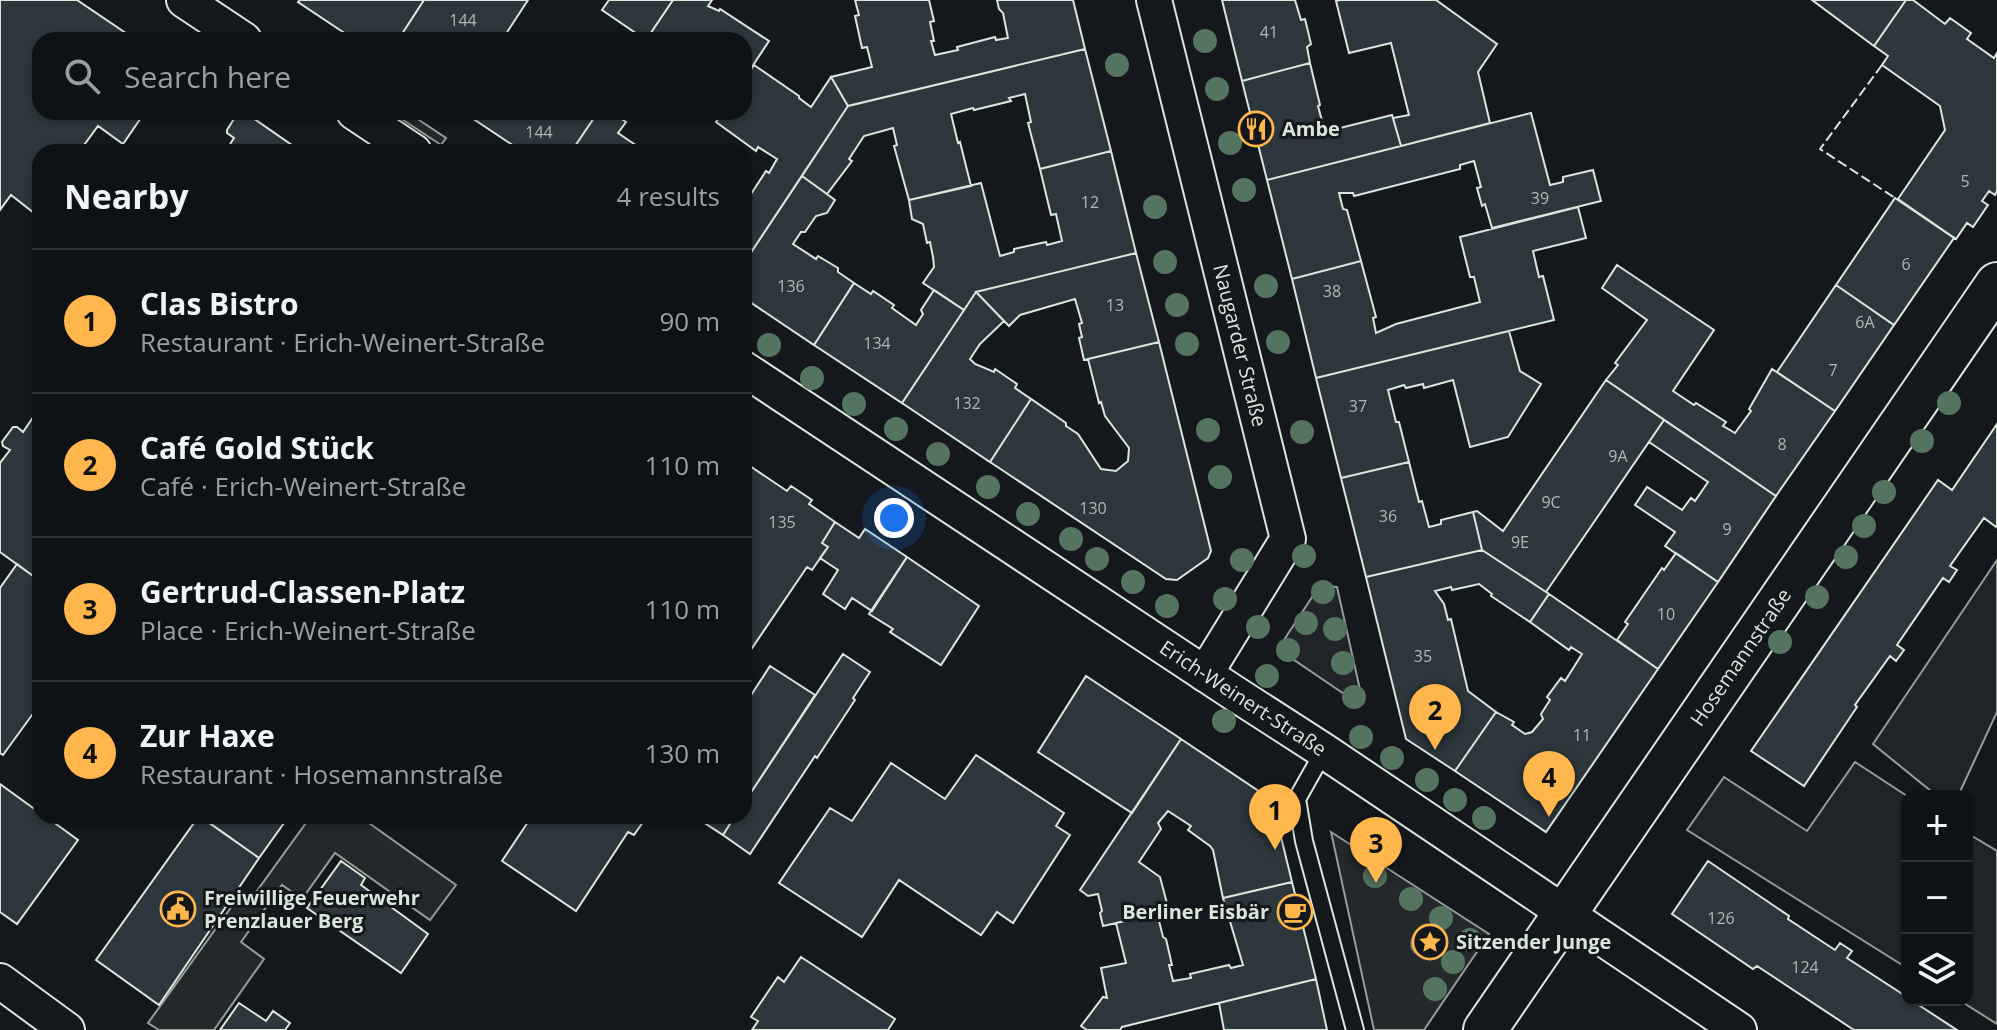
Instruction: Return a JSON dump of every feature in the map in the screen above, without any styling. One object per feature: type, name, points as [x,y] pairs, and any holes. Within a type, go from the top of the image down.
[{"type":"street","points":[[184,0],[232,32]]},
{"type":"street","name":"Naugarder Straße","points":[[1154,0],[1288,539],[1205,674]]},
{"type":"street","points":[[366,120],[402,144]]},
{"type":"street","name":"Hosemannstraße","points":[[1485,1030],[1997,284]]},
{"type":"street","name":"Erich-Weinert-Straße","points":[[752,374],[1324,751],[1739,1030]]},
{"type":"street","points":[[0,981],[67,1030]]},
{"type":"lane","points":[[1324,751],[1297,799],[1304,841],[1355,1030]]},
{"type":"shaded area","points":[[403,120],[419,120],[446,138],[439,144]]},
{"type":"shaded area","points":[[1997,560],[1997,712],[1961,790],[1930,790],[1873,744]]},
{"type":"shaded area","points":[[1337,587],[1361,694],[1353,700],[1278,649],[1318,588]]},
{"type":"shaded area","points":[[1855,762],[1901,792],[1901,964],[1687,830],[1724,777],[1807,831]]},
{"type":"shaded area","points":[[305,824],[370,824],[456,885],[430,920],[335,853],[302,899],[282,885],[241,942],[264,959],[214,1030],[159,1030],[148,1023],[240,895],[249,902]]},
{"type":"shaded area","points":[[1331,832],[1489,934],[1424,1030],[1374,1030]]},
{"type":"shaded area","points":[[1973,837],[1997,851],[1997,1024],[1968,1006],[1973,1006]]},
{"type":"building","points":[[0,0],[77,0],[124,32],[32,32],[32,120],[140,120],[123,144],[98,126],[85,144],[32,144],[32,211],[11,195],[0,210]]},
{"type":"building","points":[[424,0],[403,32],[343,32],[298,2]]},
{"type":"building","points":[[424,0],[528,0],[507,32],[403,32]]},
{"type":"building","points":[[609,0],[673,0],[651,32],[634,32],[602,10]]},
{"type":"building","points":[[673,0],[712,0],[708,6],[720,9],[769,41],[752,67],[752,32],[651,32]]},
{"type":"building","points":[[855,0],[929,0],[934,21],[930,22],[935,55],[995,37],[996,40],[1008,38],[997,0],[1073,0],[1085,49],[848,106],[831,77],[872,67],[867,47],[862,48]]},
{"type":"building","points":[[1222,0],[1295,0],[1301,20],[1305,19],[1311,44],[1307,47],[1310,63],[1242,81]]},
{"type":"building","points":[[1436,0],[1497,44],[1478,72],[1490,123],[1401,146],[1393,118],[1409,115],[1391,43],[1349,53],[1336,1]]},
{"type":"building","points":[[1812,0],[1906,0],[1874,46]]},
{"type":"building","points":[[1906,0],[1913,0],[1945,24],[1950,18],[1971,33],[1967,39],[1994,58],[1997,53],[1997,191],[1995,195],[1989,191],[1982,201],[1988,205],[1973,227],[1967,223],[1956,239],[1898,199],[1945,130],[1940,106],[1882,65],[1888,56],[1874,46]]},
{"type":"building","points":[[1085,49],[1111,151],[1040,169],[1028,123],[1031,122],[1025,94],[1009,98],[1011,101],[951,114],[971,186],[909,200],[894,146],[897,145],[893,128],[864,136],[849,159],[852,161],[827,194],[802,176],[848,106]]},
{"type":"building","points":[[1310,63],[1326,136],[1340,132],[1340,128],[1392,115],[1401,146],[1267,180],[1242,81]]},
{"type":"building","points":[[754,65],[811,107],[831,77],[848,106],[752,251],[752,192],[777,159],[758,147],[756,151],[752,144],[746,144],[716,122],[752,120]]},
{"type":"building","points":[[1531,113],[1550,185],[1563,182],[1563,177],[1593,170],[1601,201],[1492,228],[1477,188],[1481,187],[1474,161],[1460,165],[1460,169],[1354,196],[1353,193],[1339,193],[1361,261],[1292,279],[1267,180]]},
{"type":"building","points":[[233,120],[256,120],[290,144],[230,144],[234,138],[227,130]]},
{"type":"building","points":[[475,120],[593,120],[576,144],[511,144]]},
{"type":"building","points":[[593,120],[623,120],[626,122],[618,133],[634,144],[576,144]]},
{"type":"building","points":[[1111,151],[1136,253],[976,292],[964,310],[923,283],[934,267],[933,257],[923,224],[912,219],[909,200],[981,183],[1000,256],[1014,252],[1014,249],[1046,242],[1047,245],[1062,241],[1056,214],[1051,215],[1040,169]]},
{"type":"building","points":[[802,176],[835,200],[827,213],[816,216],[793,244],[816,259],[818,256],[838,268],[838,272],[854,283],[814,345],[752,303],[752,251]]},
{"type":"building","points":[[1895,198],[1954,238],[1894,325],[1836,285]]},
{"type":"building","points":[[1578,207],[1586,238],[1533,251],[1554,320],[1316,378],[1292,279],[1361,261],[1376,317],[1373,318],[1376,333],[1396,324],[1480,302],[1460,237]]},
{"type":"building","points":[[1136,253],[1159,342],[1084,360],[1079,338],[1082,337],[1079,324],[1082,323],[1075,299],[1020,315],[1009,326],[976,292]]},
{"type":"building","points":[[1617,265],[1714,330],[1673,391],[1726,422],[1723,426],[1735,433],[1751,411],[1749,409],[1772,369],[1835,411],[1776,496],[1606,380],[1647,320],[1602,288]]},
{"type":"building","points":[[854,283],[894,305],[892,308],[916,325],[923,314],[921,310],[934,290],[964,310],[902,403],[814,345]]},
{"type":"building","points":[[1836,285],[1894,325],[1835,411],[1777,372]]},
{"type":"building","points":[[976,292],[1004,321],[980,344],[970,359],[994,372],[995,369],[1017,384],[1015,388],[1031,399],[990,462],[902,403]]},
{"type":"building","points":[[1509,331],[1520,371],[1541,384],[1508,437],[1470,447],[1453,380],[1424,388],[1423,384],[1406,388],[1404,385],[1388,390],[1409,462],[1341,478],[1316,378]]},
{"type":"building","points":[[1159,342],[1211,551],[1208,558],[1177,580],[1166,579],[990,462],[1031,399],[1078,434],[1101,469],[1116,471],[1128,461],[1129,448],[1099,403],[1088,359]]},
{"type":"building","points":[[1606,380],[1664,420],[1546,592],[1482,550],[1473,512],[1477,511],[1503,531]]},
{"type":"building","points":[[32,419],[32,575],[0,552],[0,463],[10,450],[2,442],[13,427],[23,432]]},
{"type":"building","points":[[1664,420],[1776,496],[1718,582],[1665,546],[1675,532],[1635,505],[1647,487],[1682,510],[1691,498],[1695,501],[1708,482],[1649,442]]},
{"type":"building","points":[[1997,424],[1996,527],[1984,518],[1950,566],[1957,570],[1949,582],[1943,578],[1897,645],[1904,650],[1896,661],[1890,656],[1804,786],[1751,751],[1938,480],[1952,490]]},
{"type":"building","points":[[1409,462],[1429,527],[1441,524],[1441,520],[1473,512],[1482,550],[1366,577],[1341,478]]},
{"type":"building","points":[[752,467],[787,491],[791,486],[812,500],[809,504],[835,522],[822,543],[828,547],[812,570],[807,567],[752,648]]},
{"type":"building","points":[[835,522],[859,538],[865,529],[907,557],[872,611],[852,598],[845,609],[823,594],[838,570],[820,558],[828,547],[822,543]]},
{"type":"building","points":[[1482,550],[1549,594],[1530,622],[1491,596],[1479,584],[1435,591],[1444,604],[1448,620],[1451,619],[1468,691],[1496,712],[1455,771],[1406,739],[1366,577]]},
{"type":"building","points":[[1676,553],[1718,582],[1658,669],[1617,640],[1628,624],[1625,622]]},
{"type":"building","points":[[907,557],[979,606],[941,665],[890,632],[893,629],[869,614]]},
{"type":"building","points":[[17,564],[32,575],[32,715],[3,755],[0,753],[0,588]]},
{"type":"building","points":[[1549,594],[1658,669],[1546,832],[1455,771],[1496,712],[1514,722],[1512,725],[1525,734],[1532,732],[1543,719],[1541,714],[1550,700],[1547,697],[1561,678],[1565,681],[1582,654],[1571,647],[1569,650],[1530,622]]},
{"type":"building","points":[[843,654],[870,672],[817,758],[815,756],[750,854],[723,835],[730,824],[752,824],[752,791]]},
{"type":"building","points":[[770,666],[815,695],[752,791],[752,694]]},
{"type":"building","points":[[1086,676],[1181,739],[1132,813],[1038,752]]},
{"type":"building","points":[[1181,739],[1272,800],[1292,882],[1223,898],[1213,850],[1188,830],[1191,826],[1168,811],[1158,823],[1161,829],[1139,862],[1160,877],[1169,911],[1103,926],[1098,894],[1088,896],[1080,890]]},
{"type":"building","points":[[976,755],[1064,813],[1056,826],[1070,835],[1013,923],[997,912],[981,935],[899,880],[862,937],[779,883],[830,808],[852,821],[891,763],[945,799]]},
{"type":"building","points":[[0,784],[32,807],[32,824],[56,824],[78,840],[17,924],[0,912]]},
{"type":"building","name":"Freiwillige Feuerwehr Prenzlauer Berg","points":[[193,824],[210,824],[259,858],[159,1005],[96,960]]},
{"type":"building","points":[[211,824],[283,824],[259,858]]},
{"type":"building","points":[[527,824],[642,824],[634,835],[628,832],[576,911],[502,861]]},
{"type":"building","points":[[706,824],[730,824],[723,835]]},
{"type":"building","points":[[341,861],[365,878],[361,885],[428,934],[401,973],[307,908]]},
{"type":"building","points":[[1708,861],[1835,950],[1840,943],[1852,951],[1847,958],[1901,993],[1901,1006],[1920,1006],[1957,1030],[1854,1030],[1757,966],[1753,969],[1672,914]]},
{"type":"building","points":[[1292,882],[1316,979],[1120,1030],[1087,1030],[1081,1026],[1103,997],[1107,998],[1101,968],[1126,963],[1116,923],[1157,913],[1166,939],[1173,981],[1191,978],[1190,974],[1243,965],[1223,898]]},
{"type":"building","points":[[801,957],[895,1019],[888,1030],[752,1030],[758,1021],[751,1017],[778,977],[784,982]]},
{"type":"building","points":[[1316,979],[1327,1030],[1224,1030],[1219,1003]]},
{"type":"building","points":[[239,1003],[266,1021],[273,1011],[290,1023],[285,1030],[220,1030]]},
{"type":"fence","points":[[1882,65],[1820,149],[1895,198]]},
{"type":"place","name":"Ambe","points":[[1256,129]]},
{"type":"place","name":"Café Gold Stück","points":[[1435,750]]},
{"type":"place","name":"Zur Haxe","points":[[1549,817]]},
{"type":"place","name":"Clas Bistro","points":[[1275,850]]},
{"type":"place","name":"Gertrud-Classen-Platz","points":[[1376,883]]},
{"type":"place","name":"Freiwillige Feuerwehr Prenzlauer Berg","points":[[178,909]]},
{"type":"place","name":"Berliner Eisbär","points":[[1295,912]]},
{"type":"place","name":"Sitzender Junge","points":[[1430,942]]}]
